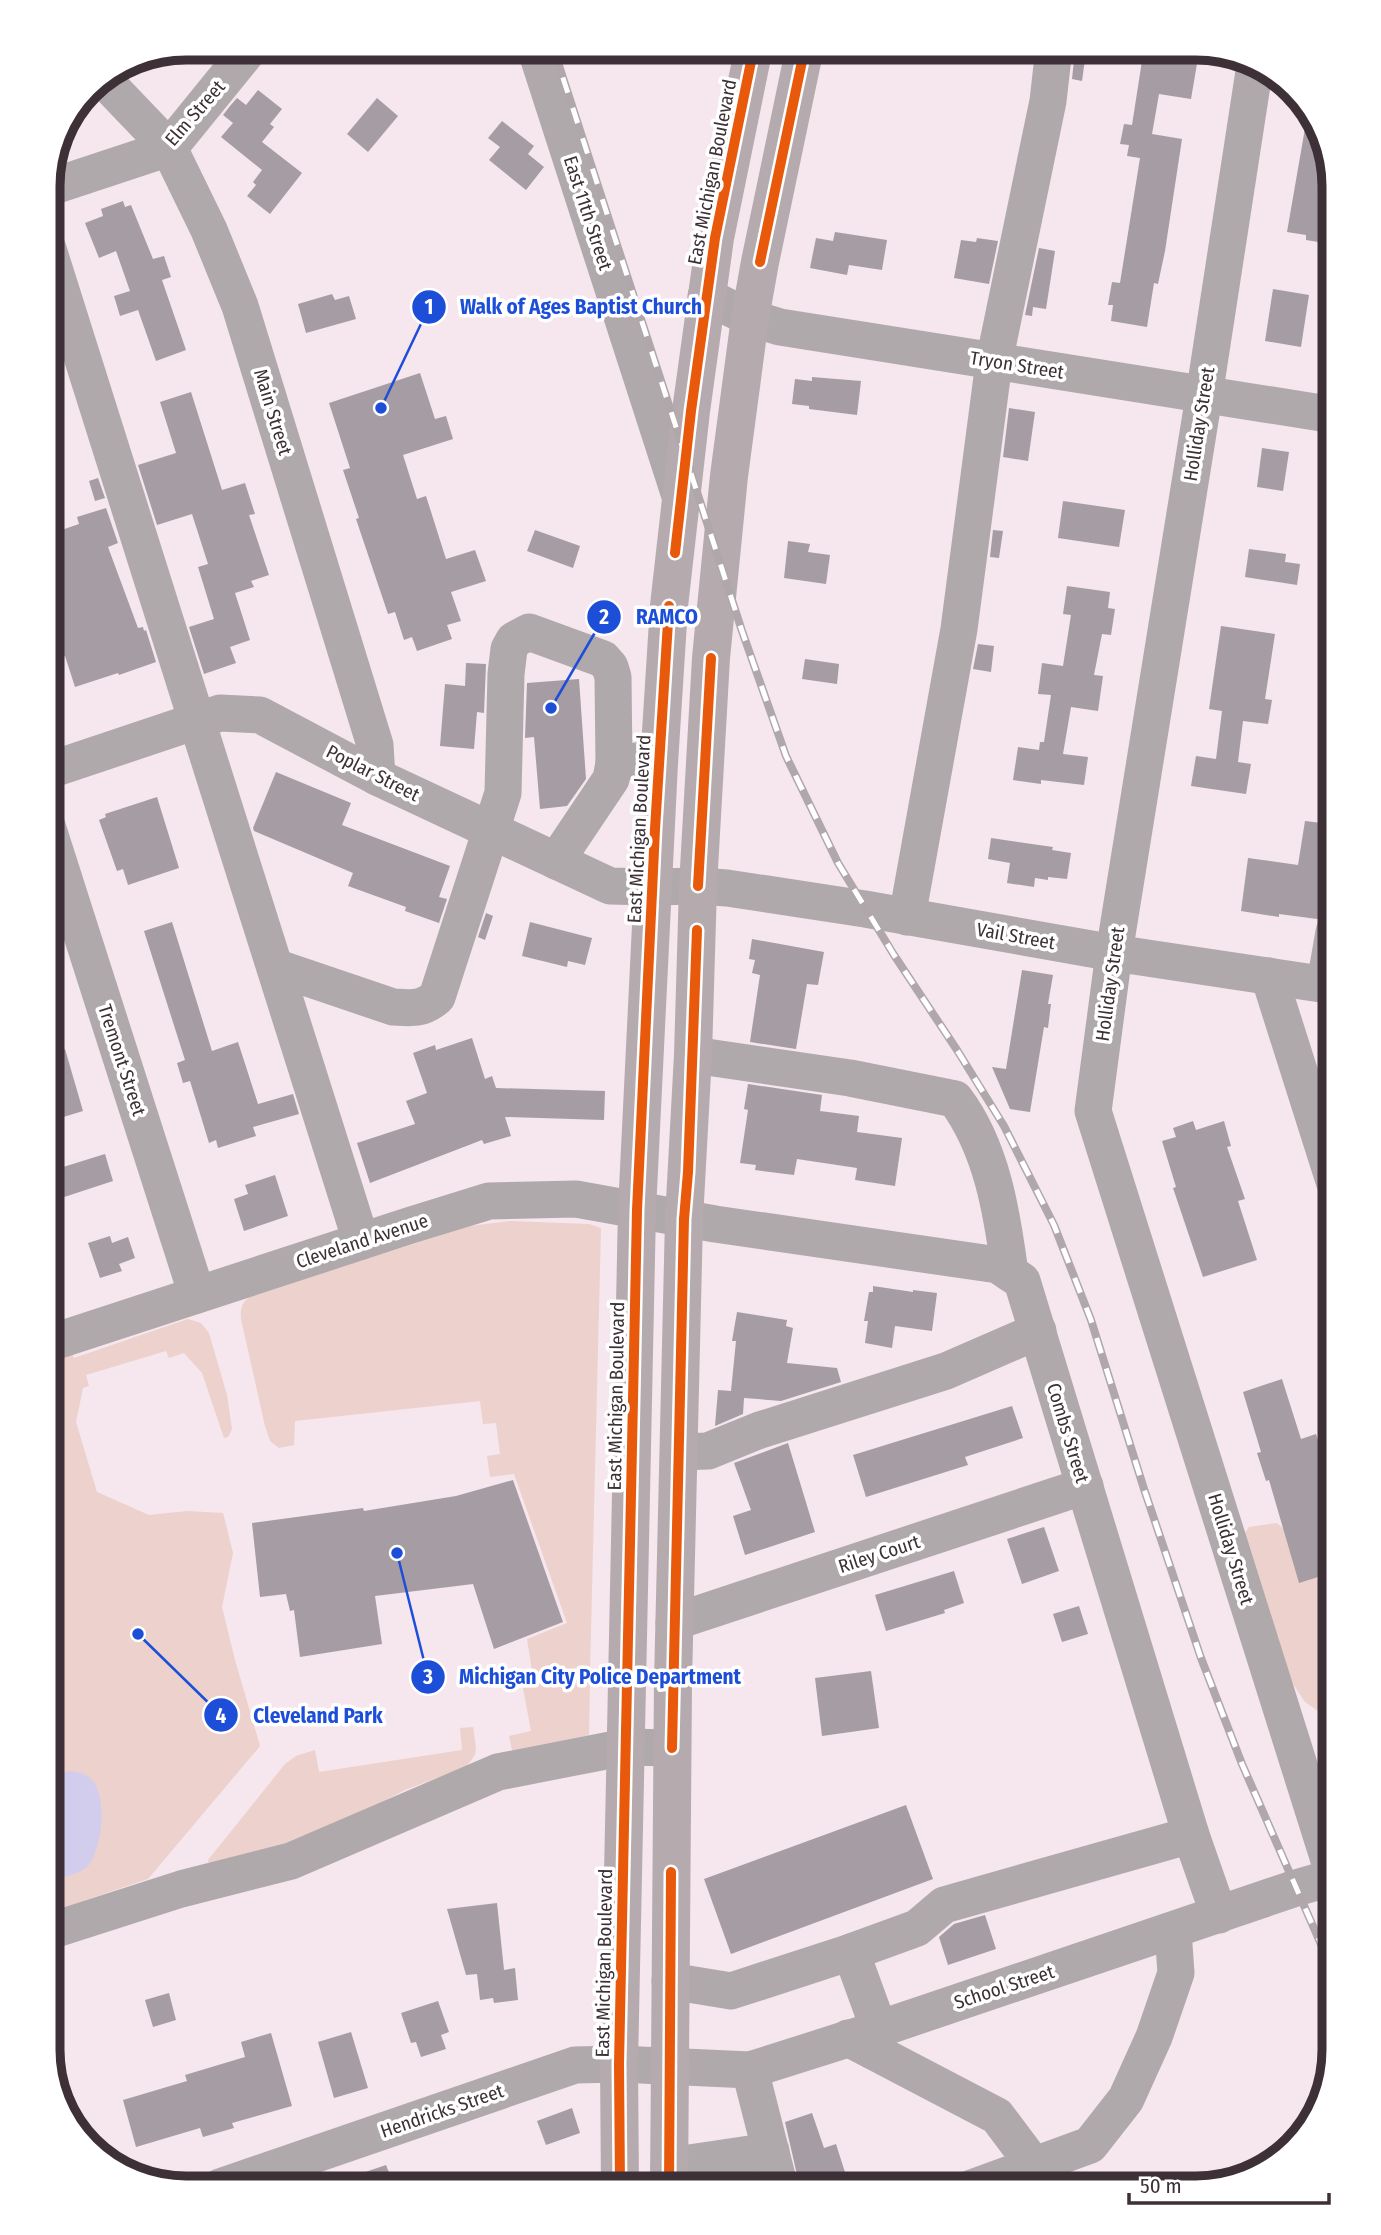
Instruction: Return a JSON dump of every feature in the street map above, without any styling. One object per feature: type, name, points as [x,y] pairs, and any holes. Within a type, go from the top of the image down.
[{"type":"main road","name":"East Michigan Boulevard","points":[[620,2175],[619,2064],[637,1210],[659,763],[669,606],[706,296],[715,238],[751,60]]},
{"type":"main road","points":[[669,2175],[674,1622],[684,1219],[693,1055],[698,886],[712,658],[729,476],[750,318],[802,60]]},
{"type":"street","name":"Elm Street","points":[[60,184],[169,148],[240,60]]},
{"type":"street","name":"East 11th Street","points":[[539,60],[681,499]]},
{"type":"street","points":[[907,917],[959,629],[994,362],[1048,101],[1053,60]]},
{"type":"street","name":"Holliday Street","points":[[1254,74],[1114,953],[1093,1111],[1322,1838]]},
{"type":"street","name":"Main Street","points":[[109,86],[169,148],[209,230],[240,306],[375,745],[377,777]]},
{"type":"street","points":[[60,287],[361,1241]]},
{"type":"street","name":"Tryon Street","points":[[706,296],[750,318],[780,327],[1322,413]]},
{"type":"street","points":[[275,967],[393,1007],[427,1006],[437,997],[503,793],[509,649],[521,634],[529,632],[603,659],[610,667],[613,677],[614,763],[611,779],[556,861]]},
{"type":"street","name":"Poplar Street","points":[[60,767],[220,713],[260,715],[377,777],[610,886],[698,886]]},
{"type":"street","points":[[614,763],[659,763]]},
{"type":"street","name":"Tremont Street","points":[[60,867],[197,1295]]},
{"type":"street","name":"Vail Street","points":[[698,886],[727,888],[1114,953],[1322,984]]},
{"type":"street","points":[[1269,976],[1322,1143]]},
{"type":"street","points":[[693,1055],[850,1078],[955,1099],[978,1137],[991,1172],[1006,1238],[1010,1273]]},
{"type":"street","name":"Cleveland Avenue","points":[[60,1340],[489,1201],[576,1199],[684,1219]]},
{"type":"street","points":[[684,1219],[998,1265],[1010,1273]]},
{"type":"street","name":"Combs Street","points":[[1010,1273],[1022,1281],[1191,1835],[1219,1915]]},
{"type":"street","points":[[680,1452],[708,1451],[760,1430],[946,1371],[1038,1331]]},
{"type":"street","name":"Riley Court","points":[[674,1622],[1084,1486]]},
{"type":"street","points":[[60,1928],[181,1889],[291,1861],[498,1772],[626,1747],[673,1748]]},
{"type":"street","points":[[670,1981],[731,1991],[917,1928],[944,1905],[1191,1835]]},
{"type":"street","name":"School Street","points":[[669,2066],[750,2070],[1322,1880]]},
{"type":"street","points":[[1003,2176],[1090,2145],[1126,2099],[1154,2037],[1176,1973],[1173,1931]]},
{"type":"street","points":[[851,1952],[864,2034],[997,2116],[1033,2164]]},
{"type":"street","name":"Hendricks Street","points":[[257,2175],[575,2065],[669,2066]]},
{"type":"street","points":[[750,2070],[777,2176]]},
{"type":"street","points":[[675,2175],[771,2151]]},
{"type":"shaded area","points":[[510,1221],[589,1224],[601,1228],[590,1671],[560,1671],[533,1677],[527,1639],[567,1623],[514,1474],[490,1477],[487,1456],[500,1454],[496,1423],[483,1424],[480,1401],[295,1421],[294,1445],[279,1448],[270,1441],[265,1426],[241,1319],[242,1306],[252,1295],[470,1226]]},
{"type":"shaded area","points":[[188,1319],[201,1323],[209,1333],[227,1395],[232,1429],[228,1437],[224,1438],[202,1373],[184,1353],[169,1358],[166,1351],[86,1375],[89,1386],[83,1388],[76,1422],[97,1492],[149,1515],[187,1511],[223,1513],[233,1553],[222,1607],[260,1746],[148,1879],[60,1909],[60,1356],[71,1352],[74,1358]]},
{"type":"shaded area","points":[[1277,1523],[1290,1535],[1319,1582],[1322,1581],[1322,1713],[1305,1702],[1283,1669],[1279,1639],[1241,1561],[1239,1542],[1249,1527]]},
{"type":"shaded area","points":[[559,1679],[590,1680],[589,1735],[513,1755],[509,1736],[531,1731],[523,1688]]},
{"type":"shaded area","points":[[473,1727],[475,1755],[466,1767],[405,1790],[296,1847],[210,1868],[208,1860],[285,1764],[296,1756],[315,1750],[319,1772],[462,1750],[460,1728]]},
{"type":"shaded area","points":[[70,1771],[84,1774],[94,1782],[99,1792],[102,1819],[97,1846],[88,1866],[60,1878],[60,1774]]},
{"type":"building","points":[[1074,60],[1085,60],[1082,81],[1072,79]]},
{"type":"building","points":[[1142,60],[1198,60],[1191,99],[1159,94],[1152,134],[1182,139],[1165,251],[1158,284],[1154,283],[1147,327],[1111,321],[1113,305],[1108,305],[1112,282],[1120,283],[1140,158],[1127,156],[1129,145],[1120,144],[1124,124],[1132,125]]},
{"type":"building","points":[[258,90],[282,109],[270,124],[274,127],[262,142],[302,173],[270,214],[247,196],[256,185],[253,182],[262,170],[221,137],[233,123],[223,115],[230,106],[237,98],[246,105]]},
{"type":"building","points":[[377,98],[398,116],[368,152],[347,134]]},
{"type":"building","points":[[502,121],[534,146],[528,154],[544,167],[526,190],[489,160],[500,147],[488,138]]},
{"type":"building","points":[[1305,126],[1319,161],[1322,243],[1306,240],[1306,235],[1287,232]]},
{"type":"building","points":[[123,201],[125,207],[131,205],[153,259],[164,256],[171,277],[162,280],[186,350],[156,361],[138,310],[120,316],[114,296],[130,291],[116,251],[99,258],[85,223],[103,216],[101,209]]},
{"type":"building","points":[[835,232],[887,240],[882,270],[849,265],[847,275],[810,268],[816,238],[833,241]]},
{"type":"building","points":[[977,238],[998,241],[989,284],[954,278],[961,240],[976,242]]},
{"type":"building","points":[[1039,248],[1055,251],[1046,309],[1033,307],[1032,316],[1025,315]]},
{"type":"building","points":[[1273,289],[1309,295],[1301,347],[1265,341]]},
{"type":"building","points":[[332,294],[335,300],[349,296],[356,319],[306,333],[298,304]]},
{"type":"building","points":[[420,373],[435,419],[446,416],[453,439],[403,455],[417,499],[426,496],[446,559],[475,550],[486,581],[451,592],[461,621],[447,625],[452,639],[417,651],[412,637],[404,640],[395,612],[388,614],[356,519],[359,518],[343,470],[350,468],[329,403]]},
{"type":"building","points":[[812,377],[861,381],[857,415],[792,404],[795,379],[812,381]]},
{"type":"building","points":[[191,392],[222,490],[245,483],[255,514],[249,515],[269,575],[251,581],[254,587],[235,593],[250,640],[230,647],[236,663],[204,674],[189,627],[214,619],[198,567],[208,564],[192,514],[157,525],[138,465],[176,453],[160,402]]},
{"type":"building","points":[[1009,408],[1035,412],[1028,461],[1003,457]]},
{"type":"building","points":[[1262,448],[1289,452],[1283,491],[1257,487]]},
{"type":"building","points":[[98,478],[105,498],[95,501],[89,481]]},
{"type":"building","points":[[1063,501],[1125,510],[1119,547],[1058,538]]},
{"type":"building","points":[[106,508],[118,543],[108,547],[138,628],[143,627],[144,631],[146,630],[156,662],[75,687],[65,656],[61,657],[60,654],[60,531],[79,524],[77,517]]},
{"type":"building","points":[[535,530],[580,546],[573,568],[527,551]]},
{"type":"building","points":[[993,530],[1003,531],[999,558],[990,557]]},
{"type":"building","points":[[788,541],[810,544],[808,552],[830,555],[826,584],[784,578]]},
{"type":"building","points":[[1249,549],[1286,554],[1285,562],[1300,564],[1297,585],[1245,577]]},
{"type":"building","points":[[1067,586],[1110,592],[1108,608],[1115,609],[1111,635],[1102,634],[1094,675],[1103,676],[1098,711],[1071,707],[1063,754],[1088,757],[1084,785],[1013,780],[1018,747],[1039,750],[1040,742],[1044,742],[1051,695],[1038,694],[1042,663],[1063,666],[1071,615],[1063,614]]},
{"type":"building","points":[[1221,626],[1275,634],[1265,699],[1272,700],[1268,724],[1243,721],[1238,762],[1251,764],[1246,794],[1191,786],[1196,756],[1216,759],[1222,711],[1209,709]]},
{"type":"building","points":[[978,644],[994,646],[991,672],[973,669]]},
{"type":"building","points":[[805,659],[839,664],[837,684],[802,679]]},
{"type":"building","points":[[466,663],[486,664],[484,713],[477,712],[474,749],[440,746],[445,684],[465,686]]},
{"type":"building","points":[[579,679],[586,779],[567,806],[540,809],[534,737],[525,738],[527,683]]},
{"type":"building","points":[[276,772],[351,803],[342,825],[450,866],[439,897],[447,899],[439,923],[405,911],[406,907],[348,886],[353,873],[254,831]]},
{"type":"building","points":[[157,797],[179,868],[128,885],[123,869],[117,871],[99,820],[106,817],[105,814]]},
{"type":"building","points":[[1305,821],[1322,823],[1322,892],[1319,918],[1279,914],[1279,917],[1241,911],[1248,858],[1298,865]]},
{"type":"building","points":[[991,838],[1053,847],[1052,850],[1071,853],[1067,879],[1035,878],[1034,887],[1007,883],[1010,863],[988,859]]},
{"type":"building","points":[[486,913],[493,916],[485,940],[478,937]]},
{"type":"building","points":[[172,922],[212,1051],[238,1042],[258,1104],[293,1094],[299,1114],[253,1127],[256,1136],[218,1148],[216,1140],[209,1143],[190,1081],[183,1083],[177,1063],[185,1060],[144,931]]},
{"type":"building","points":[[530,922],[592,938],[585,965],[568,961],[567,967],[522,956]]},
{"type":"building","points":[[752,939],[824,952],[818,985],[807,984],[796,1049],[750,1042],[760,975],[752,973],[755,960],[749,959]]},
{"type":"building","points":[[1022,970],[1053,975],[1048,1004],[1051,1004],[1048,1028],[1044,1027],[1030,1112],[1010,1109],[992,1067],[1006,1069]]},
{"type":"building","points":[[472,1038],[485,1079],[492,1076],[496,1088],[605,1091],[604,1120],[505,1117],[511,1136],[484,1144],[482,1140],[370,1183],[357,1143],[415,1124],[406,1101],[427,1093],[413,1053],[435,1045],[436,1050]]},
{"type":"building","points":[[65,1049],[83,1111],[60,1118],[60,1051]]},
{"type":"building","points":[[748,1084],[822,1095],[820,1111],[859,1116],[857,1132],[902,1138],[895,1186],[855,1180],[857,1168],[797,1159],[794,1175],[755,1170],[756,1165],[740,1163],[748,1110],[744,1109]]},
{"type":"building","points":[[1193,1121],[1196,1130],[1224,1121],[1231,1146],[1227,1147],[1245,1199],[1238,1201],[1257,1260],[1203,1277],[1173,1188],[1176,1187],[1162,1141],[1176,1137],[1173,1128]]},
{"type":"building","points":[[105,1154],[113,1181],[60,1198],[60,1168]]},
{"type":"building","points":[[275,1175],[288,1216],[244,1231],[234,1199],[248,1194],[245,1185]]},
{"type":"building","points":[[110,1236],[112,1243],[128,1237],[135,1258],[119,1264],[122,1271],[100,1278],[88,1243]]},
{"type":"building","points":[[873,1286],[937,1293],[932,1331],[895,1326],[892,1348],[865,1343],[868,1321],[864,1321],[869,1292],[873,1292]]},
{"type":"building","points":[[737,1312],[787,1320],[786,1326],[793,1328],[787,1363],[837,1368],[841,1382],[781,1401],[744,1398],[743,1414],[715,1426],[718,1390],[731,1391],[736,1341],[732,1341]]},
{"type":"building","points":[[1282,1379],[1301,1439],[1316,1434],[1322,1452],[1322,1576],[1299,1583],[1269,1480],[1266,1481],[1257,1453],[1261,1452],[1243,1392]]},
{"type":"building","points":[[1012,1406],[1023,1438],[965,1457],[968,1465],[866,1497],[853,1455]]},
{"type":"building","points":[[788,1443],[815,1532],[745,1555],[733,1516],[751,1510],[734,1463]]},
{"type":"building","points":[[513,1480],[563,1622],[494,1649],[473,1584],[375,1596],[382,1644],[300,1657],[294,1610],[290,1611],[286,1594],[260,1597],[252,1523],[363,1508],[364,1511],[456,1496]]},
{"type":"building","points":[[1044,1527],[1059,1571],[1022,1584],[1007,1539]]},
{"type":"building","points":[[954,1571],[964,1603],[944,1610],[945,1613],[886,1631],[875,1595]]},
{"type":"building","points":[[1079,1606],[1088,1634],[1062,1642],[1053,1614]]},
{"type":"building","points":[[871,1671],[879,1728],[822,1736],[815,1678]]},
{"type":"building","points":[[906,1805],[933,1879],[731,1954],[704,1879]]},
{"type":"building","points":[[497,1903],[504,1970],[515,1968],[518,2000],[494,2003],[493,1998],[480,2000],[477,1974],[466,1975],[447,1909]]},
{"type":"building","points":[[985,1915],[996,1949],[948,1965],[939,1937],[954,1924]]},
{"type":"building","points":[[169,1993],[176,2020],[153,2027],[145,2000]]},
{"type":"building","points":[[438,2001],[449,2032],[441,2035],[446,2049],[421,2057],[416,2042],[411,2043],[401,2013]]},
{"type":"building","points":[[351,2032],[368,2088],[334,2098],[318,2042]]},
{"type":"building","points":[[271,2033],[292,2106],[232,2123],[234,2128],[203,2137],[200,2128],[136,2147],[123,2100],[187,2081],[185,2075],[245,2057],[241,2042]]},
{"type":"building","points":[[572,2108],[580,2133],[546,2145],[537,2121]]},
{"type":"building","points":[[812,2113],[824,2148],[836,2144],[846,2176],[797,2176],[785,2122]]},
{"type":"building","points":[[386,2165],[390,2175],[356,2175]]},
{"type":"railway","points":[[557,60],[742,631],[786,756],[838,863],[1004,1126],[1054,1225],[1091,1320],[1201,1658],[1242,1764],[1322,1947]]},
{"type":"cycle path","points":[[675,553],[715,238],[751,60]]},
{"type":"cycle path","points":[[760,262],[802,60]]},
{"type":"cycle path","points":[[620,2175],[619,2064],[637,1210],[655,829],[669,606]]},
{"type":"cycle path","points":[[698,886],[711,658]]},
{"type":"cycle path","points":[[672,1748],[684,1219],[697,930]]},
{"type":"cycle path","points":[[669,2175],[671,1872]]},
{"type":"place","name":"Walk of Ages Baptist Church","points":[[381,408]]},
{"type":"place","name":"RAMCO","points":[[551,708]]},
{"type":"place","name":"Michigan City Police Department","points":[[397,1553]]},
{"type":"place","name":"Cleveland Park","points":[[138,1634]]}]
